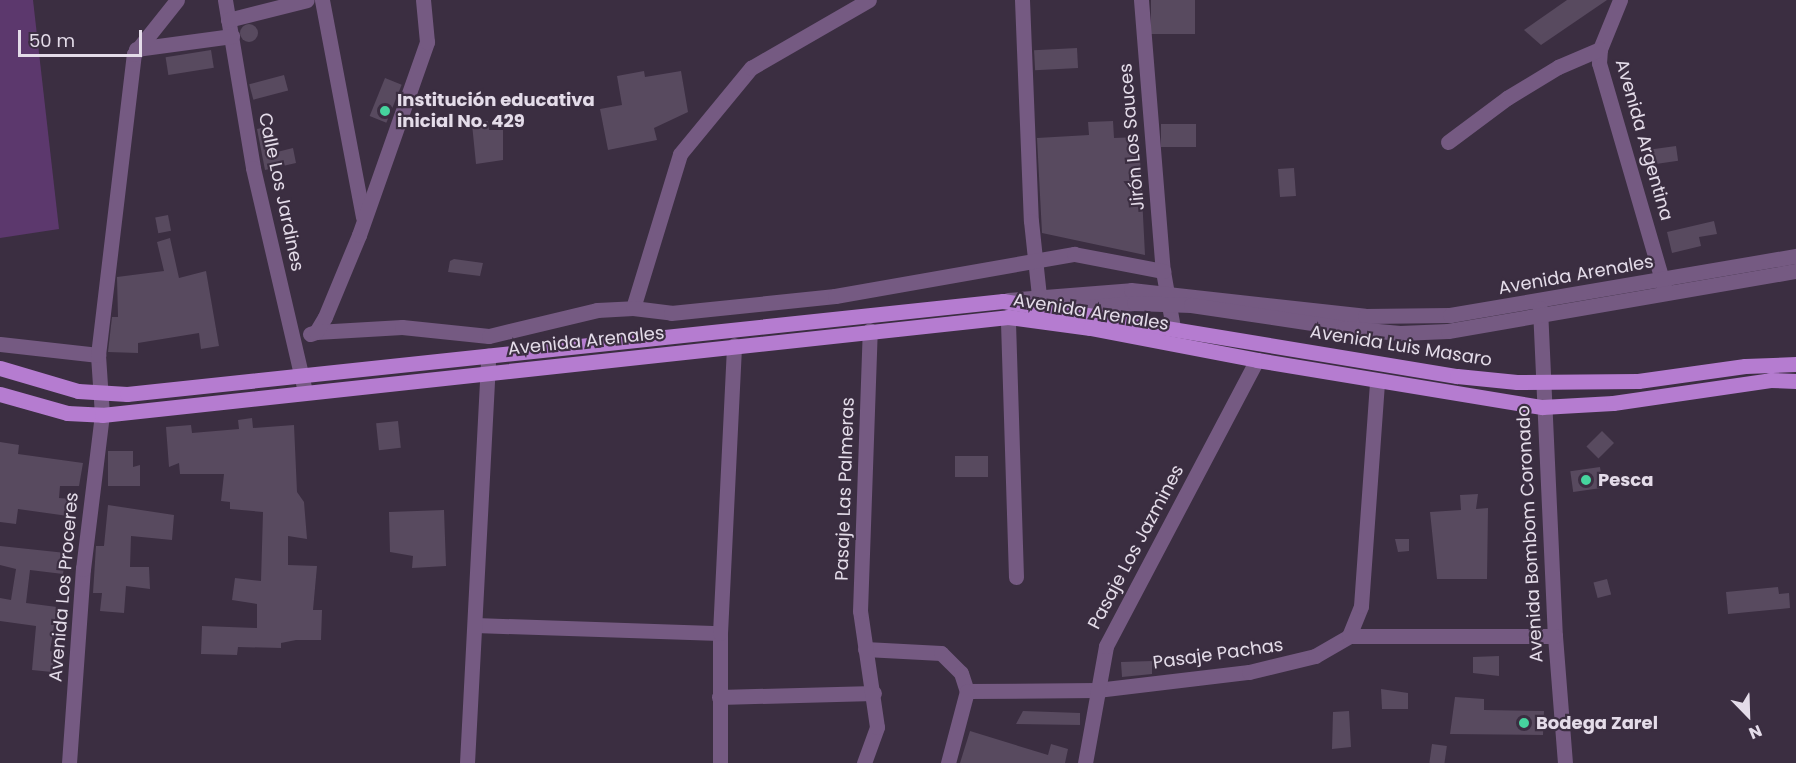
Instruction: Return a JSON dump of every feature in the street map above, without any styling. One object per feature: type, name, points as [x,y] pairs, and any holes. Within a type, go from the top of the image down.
[{"type":"main road","name":"Avenida Luis Masaro","points":[[487,364],[1003,301],[1040,305],[1457,376],[1542,383],[1638,381],[1745,366],[1796,364]]},
{"type":"main road","name":"Avenida Arenales","points":[[0,394],[67,412],[102,415],[304,384],[487,364],[734,345],[1008,317],[1090,328],[1176,346]]},
{"type":"main road","name":"Avenida Luis Masaro","points":[[1176,346],[1542,407],[1612,403],[1770,380],[1796,381]]},
{"type":"main road","points":[[0,368],[78,391],[127,394],[304,384]]},
{"type":"street","points":[[136,49],[177,0]]},
{"type":"street","name":"Calle Los Jardines","points":[[225,0],[253,168],[295,337],[304,384]]},
{"type":"street","points":[[228,20],[307,0]]},
{"type":"street","points":[[322,0],[363,217]]},
{"type":"street","points":[[316,332],[363,217],[427,42],[423,0]]},
{"type":"street","points":[[633,308],[680,154],[751,68],[780,48],[831,24],[869,0]]},
{"type":"street","points":[[1022,0],[1035,260],[1040,305]]},
{"type":"street","name":"Jirón Los Sauces","points":[[1141,0],[1163,271],[1170,298]]},
{"type":"street","name":"Avenida Argentina","points":[[1620,0],[1600,49],[1602,75],[1664,287]]},
{"type":"street","points":[[136,49],[232,36]]},
{"type":"street","name":"Avenida Los Proceres","points":[[69,763],[83,569],[102,415],[98,355],[136,49]]},
{"type":"street","points":[[1448,142],[1507,98],[1558,67],[1600,49]]},
{"type":"street","points":[[295,337],[316,332],[402,327],[489,336],[597,310],[633,308],[672,314],[835,296],[1074,254],[1163,271]]},
{"type":"street","name":"Avenida Arenales","points":[[1664,287],[1796,256]]},
{"type":"street","points":[[1064,310],[1170,298],[1401,333],[1448,331],[1540,310],[1664,287],[1796,271]]},
{"type":"street","name":"Avenida Arenales","points":[[1008,317],[1040,305],[1131,290],[1170,298],[1173,328]]},
{"type":"street","name":"Avenida Bombom Coronado","points":[[1540,310],[1542,407],[1565,763]]},
{"type":"street","points":[[1008,317],[1016,578]]},
{"type":"street","name":"Pasaje Las Palmeras","points":[[864,763],[877,726],[874,693],[860,611],[870,330]]},
{"type":"street","points":[[0,344],[98,355]]},
{"type":"street","points":[[720,763],[720,633],[734,345]]},
{"type":"street","name":"Pasaje Los Jazmines","points":[[1085,763],[1106,646],[1257,360]]},
{"type":"street","points":[[468,763],[487,364]]},
{"type":"street","points":[[1377,381],[1361,606],[1349,636],[1555,636]]},
{"type":"street","points":[[475,625],[720,633]]},
{"type":"street","name":"Pasaje Pachas","points":[[968,691],[1097,690],[1290,664],[1315,656],[1349,636]]},
{"type":"street","points":[[865,649],[941,653],[961,673],[968,691],[948,763]]},
{"type":"street","points":[[719,697],[874,693]]},
{"type":"shaded area","points":[[0,0],[33,0],[59,229],[0,238]]},
{"type":"building","points":[[1151,0],[1195,0],[1195,34],[1151,34]]},
{"type":"building","points":[[1567,0],[1607,0],[1541,45],[1524,30]]},
{"type":"building","points":[[249,24],[255,27],[258,33],[255,39],[249,42],[243,39],[240,33],[243,27]]},
{"type":"building","points":[[1077,48],[1078,68],[1035,70],[1034,50]]},
{"type":"building","points":[[211,50],[214,68],[168,75],[166,57]]},
{"type":"building","points":[[644,71],[645,77],[681,71],[688,112],[654,128],[657,140],[608,150],[600,109],[622,105],[617,76]]},
{"type":"building","points":[[284,75],[288,90],[253,100],[249,84]]},
{"type":"building","points":[[385,78],[402,85],[386,123],[370,116]]},
{"type":"building","points":[[488,121],[489,130],[503,130],[503,160],[476,164],[472,124]]},
{"type":"building","points":[[1113,121],[1114,138],[1139,137],[1145,255],[1042,233],[1037,138],[1089,135],[1088,122]]},
{"type":"building","points":[[1161,124],[1196,124],[1196,147],[1161,147]]},
{"type":"building","points":[[271,126],[277,152],[293,148],[296,163],[265,170],[257,129]]},
{"type":"building","points":[[1676,146],[1678,161],[1647,165],[1645,150]]},
{"type":"building","points":[[1294,168],[1296,196],[1280,197],[1278,169]]},
{"type":"building","points":[[168,215],[171,231],[158,233],[155,217]]},
{"type":"building","points":[[1714,221],[1717,234],[1699,237],[1701,246],[1672,253],[1667,232]]},
{"type":"building","points":[[170,238],[179,278],[206,271],[219,346],[201,349],[199,333],[138,343],[138,353],[108,352],[112,317],[118,317],[117,277],[164,271],[157,242]]},
{"type":"building","points":[[454,259],[483,263],[480,276],[448,272],[450,261]]},
{"type":"building","points":[[252,418],[253,428],[294,425],[297,492],[304,502],[307,539],[288,536],[288,565],[317,566],[313,610],[322,610],[321,640],[296,640],[281,643],[281,648],[238,647],[237,655],[201,654],[202,626],[257,628],[257,604],[232,600],[235,578],[261,581],[263,512],[230,509],[230,502],[221,501],[224,474],[180,474],[179,463],[169,467],[166,427],[191,425],[192,433],[239,429],[238,420]]},
{"type":"building","points":[[398,421],[401,448],[379,450],[376,423]]},
{"type":"building","name":"Pesca","points":[[1602,431],[1614,443],[1598,459],[1586,447]]},
{"type":"building","points":[[0,442],[19,445],[18,454],[83,463],[79,486],[60,486],[59,498],[70,499],[68,516],[18,509],[16,524],[0,522]]},
{"type":"building","points":[[108,451],[133,451],[133,467],[140,465],[140,486],[108,486]]},
{"type":"building","points":[[955,456],[988,456],[988,477],[955,477]]},
{"type":"building","name":"Pesca","points":[[1600,467],[1603,488],[1573,492],[1570,471]]},
{"type":"building","points":[[1478,494],[1476,509],[1488,508],[1487,579],[1437,579],[1430,512],[1461,510],[1460,495]]},
{"type":"building","points":[[108,505],[174,515],[172,540],[131,536],[130,567],[149,567],[150,589],[126,586],[124,613],[100,611],[102,593],[93,593],[96,546],[104,546]]},
{"type":"building","points":[[444,510],[446,566],[412,568],[413,556],[390,552],[389,512]]},
{"type":"building","points":[[1395,539],[1409,539],[1409,551],[1398,552]]},
{"type":"building","points":[[0,546],[66,553],[63,574],[30,570],[26,603],[57,607],[50,651],[54,652],[52,672],[32,670],[36,626],[0,621],[0,598],[11,600],[16,569],[0,565]]},
{"type":"building","points":[[1607,579],[1611,594],[1598,598],[1593,583]]},
{"type":"building","points":[[1778,587],[1779,594],[1789,593],[1790,608],[1728,614],[1726,592]]},
{"type":"building","points":[[1499,656],[1499,676],[1473,673],[1473,657]]},
{"type":"building","points":[[1152,661],[1152,674],[1122,677],[1121,662]]},
{"type":"building","points":[[1381,689],[1408,693],[1408,709],[1382,709]]},
{"type":"building","points":[[1455,697],[1484,699],[1484,710],[1544,711],[1543,735],[1450,734]]},
{"type":"building","points":[[1023,711],[1080,713],[1080,725],[1016,724]]},
{"type":"building","points":[[1349,711],[1351,747],[1332,749],[1333,712]]},
{"type":"building","points":[[970,731],[1048,755],[1051,744],[1068,749],[1065,763],[960,763]]},
{"type":"building","points":[[1432,744],[1447,746],[1444,763],[1429,763]]},
{"type":"place","name":"Institución educativa inicial No. 429","points":[[385,111]]},
{"type":"place","name":"Pesca","points":[[1586,480]]},
{"type":"place","name":"Bodega Zarel","points":[[1524,723]]}]
